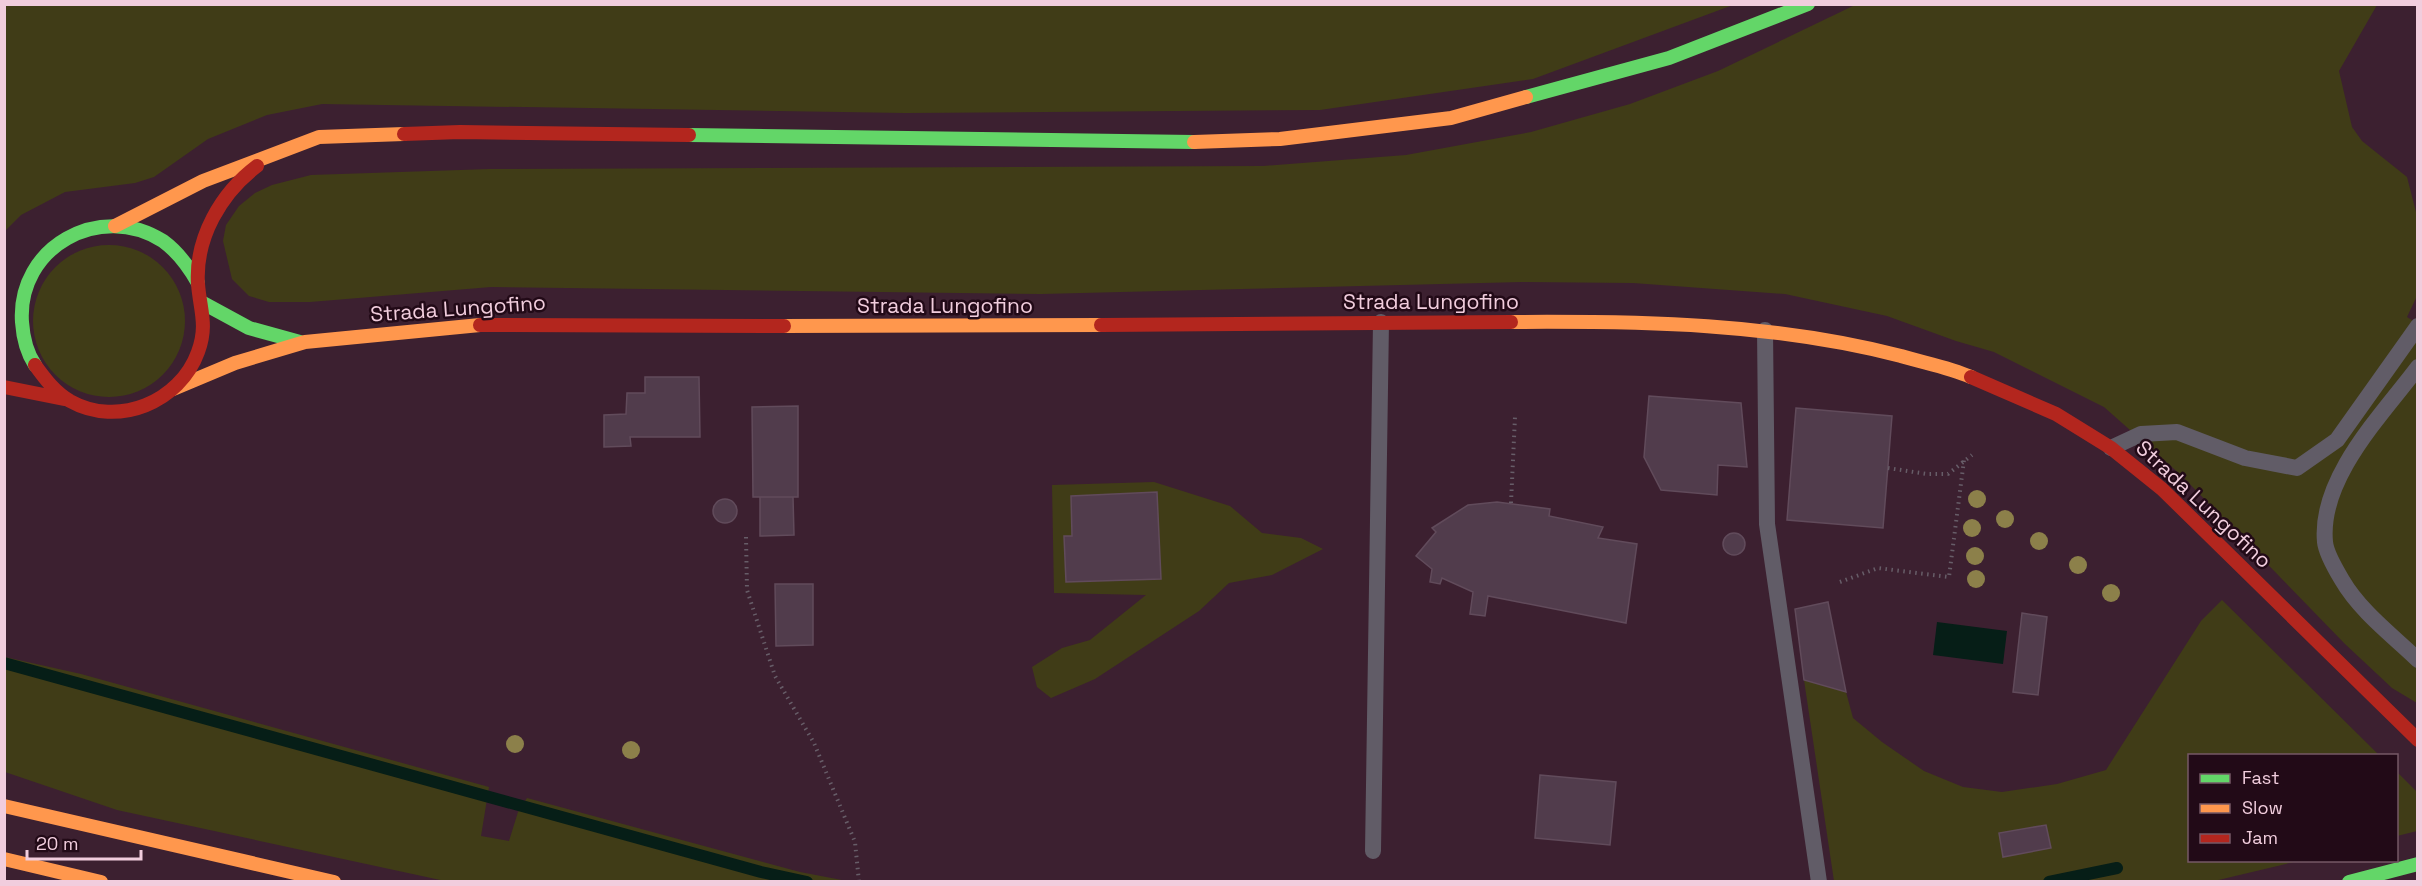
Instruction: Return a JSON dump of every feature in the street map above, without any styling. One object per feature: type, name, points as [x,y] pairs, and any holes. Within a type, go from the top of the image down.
[{"type":"main road","points":[[115,226],[203,181],[319,137],[460,132],[1190,142],[1280,139],[1451,118],[1669,58],[1808,4]]},
{"type":"main road","points":[[198,283],[201,252],[211,221],[228,193],[250,170],[286,150]]},
{"type":"main road","points":[[4,387],[64,399],[86,408],[121,411],[154,402],[173,389],[196,358],[205,322],[203,303],[198,283],[187,265],[173,249],[156,237],[136,229],[115,226],[94,228],[73,234],[55,245],[39,260],[28,279],[21,299],[19,322],[23,345],[32,366],[46,384],[64,399]]},
{"type":"main road","points":[[4,311],[21,299]]},
{"type":"main road","name":"Strada Lungofino","points":[[203,303],[236,324],[264,336],[305,342]]},
{"type":"main road","name":"Strada Lungofino","points":[[173,389],[235,363],[305,342],[438,327],[511,323],[901,327],[1617,321],[1766,330],[1869,348],[1959,372],[2056,414],[2111,448],[2162,489],[2418,740]]},
{"type":"main road","points":[[4,806],[334,882]]},
{"type":"main road","points":[[4,859],[101,882]]},
{"type":"main road","points":[[2349,882],[2418,864]]},
{"type":"lane","points":[[1373,851],[1382,322]]},
{"type":"lane","points":[[2111,448],[2141,434],[2176,432],[2245,458],[2297,468],[2337,440],[2418,326]]},
{"type":"lane","points":[[1766,330],[1767,524],[1819,882]]},
{"type":"lane","points":[[2418,367],[2344,467],[2328,506],[2325,543],[2343,581],[2367,611],[2418,660]]},
{"type":"path","points":[[1511,503],[1515,417]]},
{"type":"path","points":[[1888,468],[1927,474],[1948,474],[1972,454]]},
{"type":"path","points":[[1840,582],[1878,568],[1949,577],[1964,460]]},
{"type":"path","points":[[746,537],[747,590],[771,665],[814,743],[855,842],[859,882]]},
{"type":"shaded area","points":[[4,5],[1733,5],[1533,79],[1320,110],[905,113],[322,104],[267,115],[208,139],[154,177],[135,183],[65,192],[21,215],[5,231]]},
{"type":"shaded area","points":[[1855,5],[2377,5],[2339,71],[2352,127],[2362,141],[2407,177],[2417,216],[2417,296],[2407,317],[2418,324],[2417,703],[2392,688],[2345,644],[2182,476],[2104,407],[1994,352],[1887,316],[1785,294],[1633,283],[1522,282],[1041,294],[491,287],[310,302],[269,302],[249,296],[232,279],[223,241],[226,225],[239,206],[255,193],[272,185],[311,175],[490,169],[1263,166],[1406,155],[1531,132],[1630,104],[1718,71]]},
{"type":"shaded area","points":[[109,245],[124,246],[138,251],[163,267],[179,292],[184,306],[184,336],[179,350],[163,375],[138,391],[124,396],[109,397],[94,396],[80,391],[55,375],[39,350],[34,336],[33,321],[34,306],[39,292],[55,267],[80,251],[94,246]]},
{"type":"shaded area","points":[[1154,482],[1230,506],[1262,533],[1301,538],[1323,549],[1272,575],[1229,583],[1199,611],[1095,679],[1051,698],[1037,687],[1032,667],[1062,648],[1090,640],[1146,595],[1054,593],[1052,485]]},
{"type":"shaded area","points":[[2222,600],[2378,754],[2188,754],[2188,862],[2294,862],[2210,882],[1834,881],[1804,680],[1846,692],[1853,718],[1882,742],[1924,771],[1963,787],[2002,792],[2057,784],[2106,770],[2201,621]]},
{"type":"shaded area","points":[[1937,622],[2007,631],[2003,664],[1933,655]]},
{"type":"shaded area","points":[[5,657],[81,674],[489,787],[481,836],[509,841],[518,812],[527,798],[800,872],[847,881],[445,881],[117,810],[5,772]]},
{"type":"shaded area","points":[[2398,773],[2418,793],[2417,831],[2398,836]]},
{"type":"building","points":[[645,377],[699,377],[700,437],[630,437],[631,446],[604,447],[604,415],[626,414],[627,393],[645,393]]},
{"type":"building","points":[[1649,396],[1741,403],[1747,467],[1718,465],[1717,495],[1661,490],[1644,457]]},
{"type":"building","points":[[798,406],[798,497],[753,497],[752,407]]},
{"type":"building","points":[[1796,408],[1892,416],[1883,528],[1787,520]]},
{"type":"building","points":[[1157,492],[1161,579],[1066,582],[1064,536],[1072,536],[1071,496]]},
{"type":"building","points":[[760,497],[793,497],[794,535],[760,536]]},
{"type":"building","points":[[725,499],[733,503],[737,511],[733,519],[725,523],[717,519],[713,511],[717,503]]},
{"type":"building","points":[[1497,502],[1550,509],[1549,516],[1603,527],[1598,538],[1637,544],[1626,623],[1488,596],[1485,616],[1470,614],[1473,592],[1442,578],[1440,584],[1430,582],[1432,569],[1416,556],[1436,532],[1432,528],[1468,505]]},
{"type":"building","points":[[1730,533],[1738,533],[1745,540],[1745,548],[1738,555],[1730,555],[1723,548],[1723,540]]},
{"type":"building","points":[[775,584],[813,584],[813,645],[776,646]]},
{"type":"building","points":[[1828,602],[1846,692],[1804,680],[1795,609]]},
{"type":"building","points":[[2022,613],[2047,617],[2038,695],[2013,692]]},
{"type":"building","points":[[1540,775],[1616,782],[1610,845],[1535,838]]},
{"type":"building","points":[[2046,825],[2051,848],[2003,857],[1999,833]]},
{"type":"waterway","points":[[4,663],[761,872],[807,882]]},
{"type":"waterway","points":[[2049,882],[2117,868]]},
{"type":"traffic: fast","points":[[1526,97],[1669,58],[1808,4]]},
{"type":"traffic: fast","points":[[689,135],[1194,142]]},
{"type":"traffic: fast","points":[[35,365],[23,333],[24,295],[33,272],[48,253],[67,238],[89,229],[114,226],[139,230],[168,245],[183,260],[198,283]]},
{"type":"traffic: fast","points":[[203,303],[249,328],[300,342]]},
{"type":"traffic: fast","points":[[2349,882],[2418,864]]},
{"type":"traffic: slow","points":[[1194,142],[1280,139],[1451,118],[1526,97]]},
{"type":"traffic: slow","points":[[115,226],[203,181],[319,137],[404,134]]},
{"type":"traffic: slow","points":[[1511,322],[1609,322],[1756,330],[1853,345],[1936,365],[1971,377]]},
{"type":"traffic: slow","points":[[173,389],[235,363],[305,342],[480,325]]},
{"type":"traffic: slow","points":[[784,326],[1101,325]]},
{"type":"traffic: slow","points":[[4,806],[334,882]]},
{"type":"traffic: slow","points":[[4,859],[101,882]]},
{"type":"traffic: jam","points":[[404,134],[460,132],[689,135]]},
{"type":"traffic: jam","points":[[35,365],[55,389],[70,401],[89,409],[108,412],[127,411],[145,405],[162,397],[177,385],[189,370],[201,342],[203,325],[198,267],[206,234],[213,218],[232,189],[257,166]]},
{"type":"traffic: jam","points":[[1101,325],[1511,322]]},
{"type":"traffic: jam","points":[[480,325],[784,326]]},
{"type":"traffic: jam","points":[[1971,377],[2056,414],[2111,448],[2162,489],[2418,740]]},
{"type":"traffic: jam","points":[[4,387],[64,399]]}]
